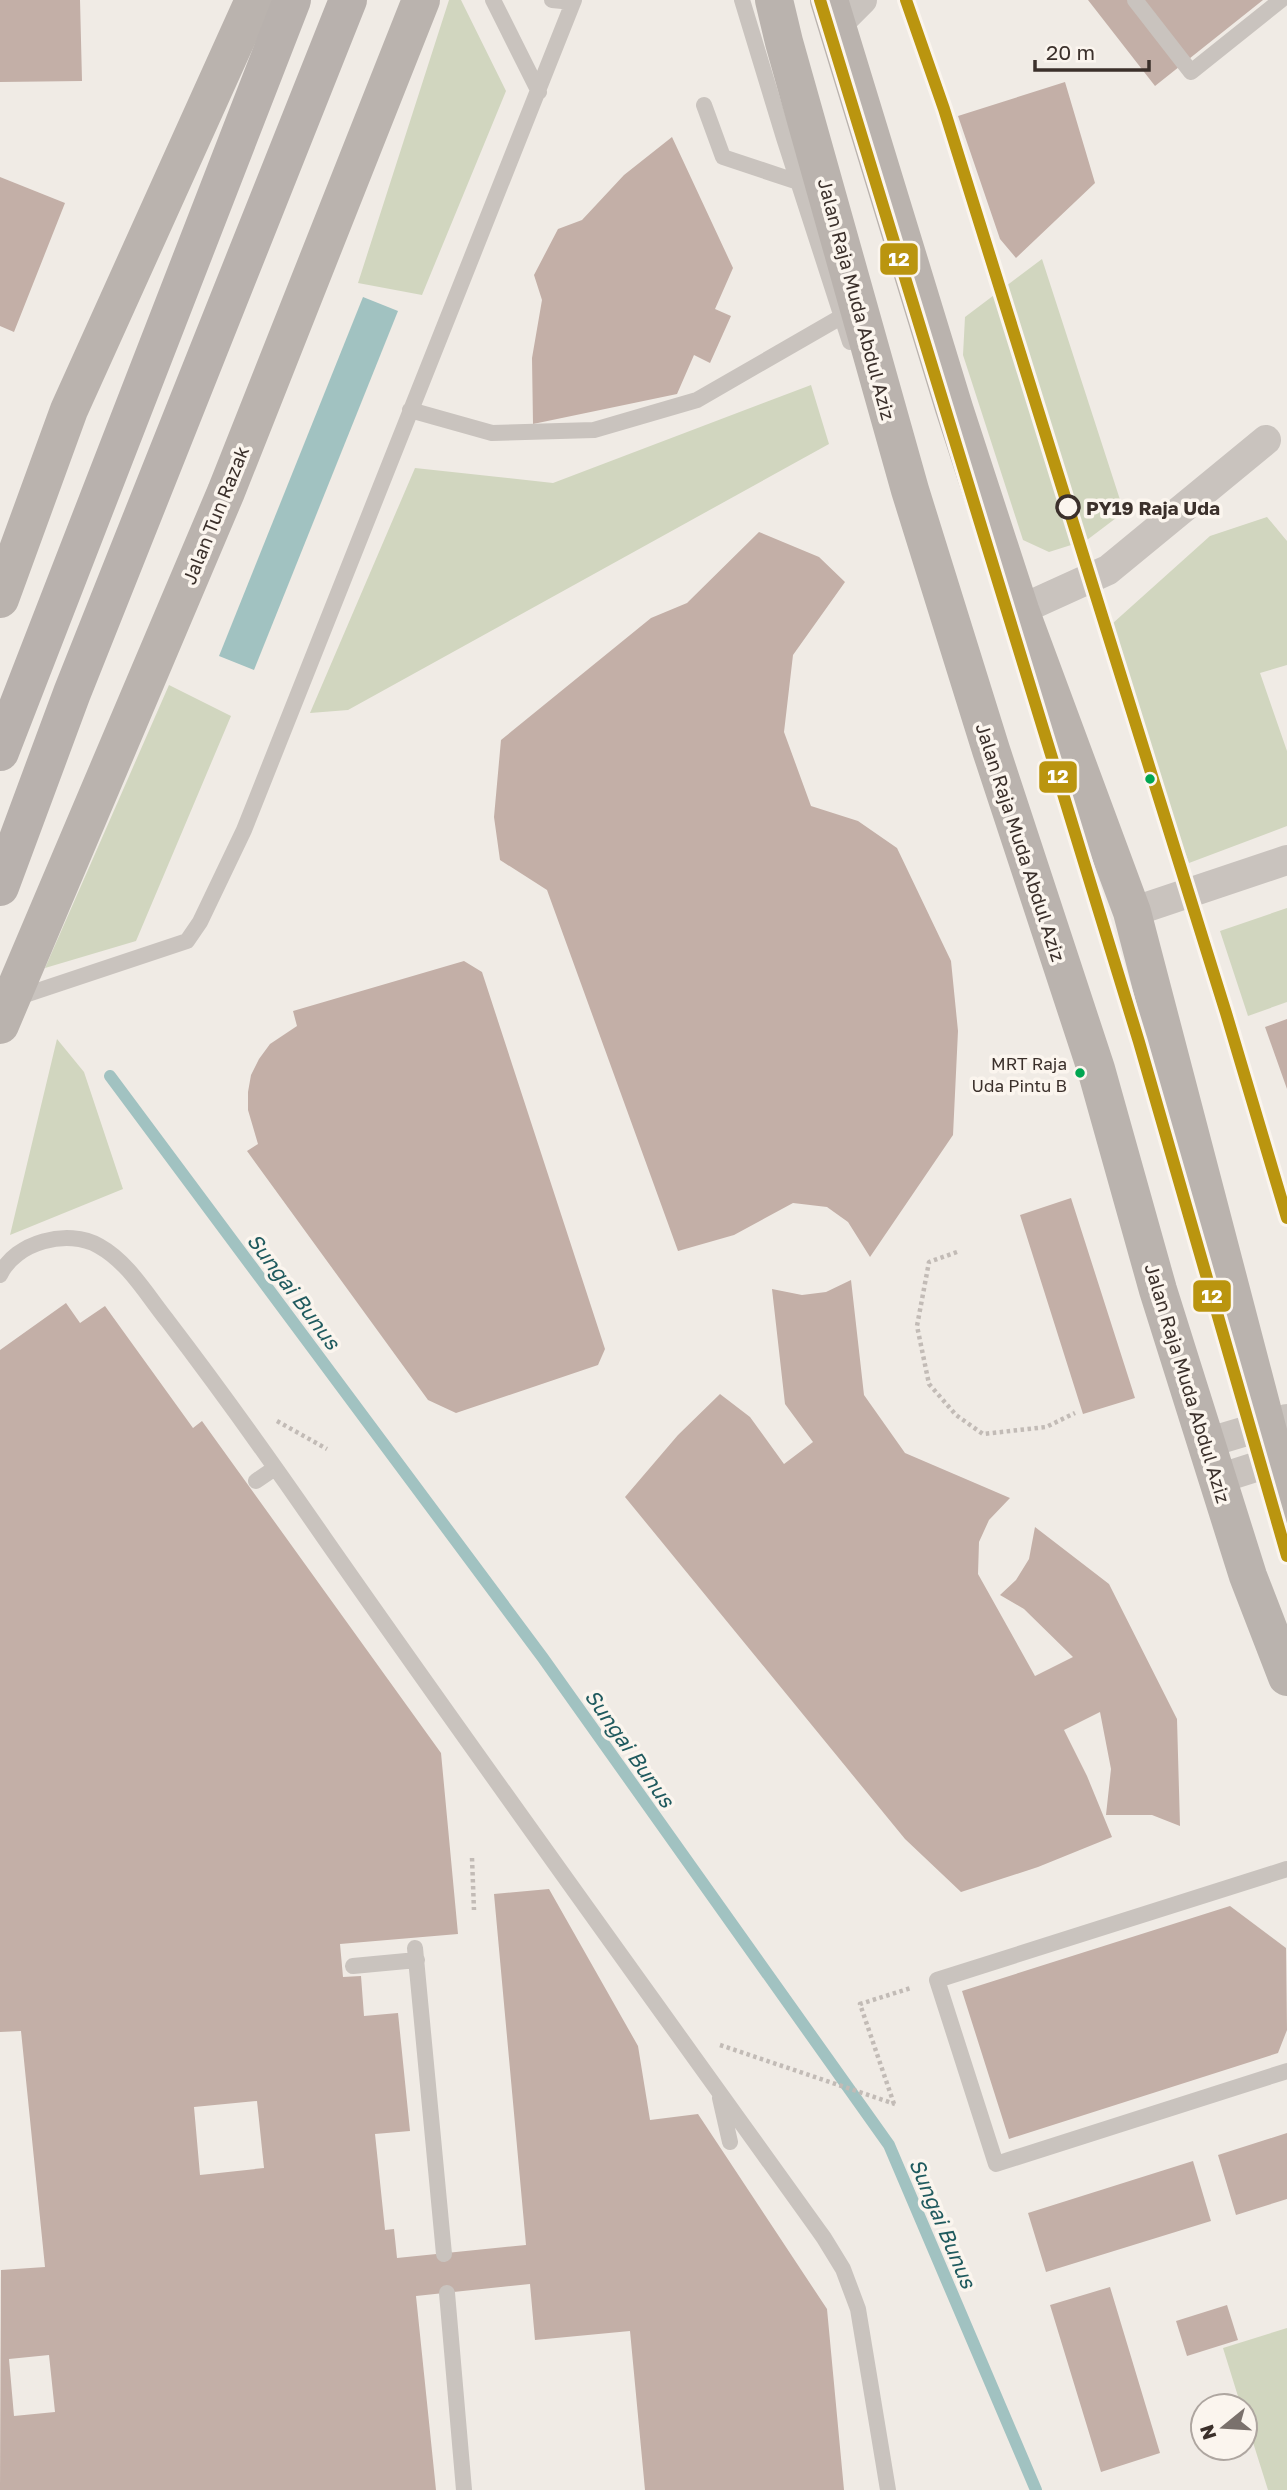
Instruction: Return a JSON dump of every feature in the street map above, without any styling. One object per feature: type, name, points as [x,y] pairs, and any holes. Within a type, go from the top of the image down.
[{"type":"main road","points":[[0,599],[69,410],[254,0]]},
{"type":"main road","points":[[0,752],[292,0]]},
{"type":"main road","points":[[0,887],[72,693],[348,0]]},
{"type":"main road","name":"Jalan Tun Razak","points":[[6,1013],[226,492],[421,0]]},
{"type":"main road","name":"Jalan Raja Muda Abdul Aziz","points":[[774,0],[909,490],[987,739],[1096,1069],[1158,1290],[1217,1479],[1248,1576],[1287,1677]]},
{"type":"main road","points":[[784,42],[843,8],[954,408],[1020,610],[1132,912],[1279,1441],[1287,1504]]},
{"type":"street","points":[[1020,610],[1108,570],[1266,440]]},
{"type":"street","points":[[1132,912],[1287,860]]},
{"type":"street","points":[[1206,1443],[1279,1441]]},
{"type":"street","points":[[1217,1479],[1279,1441]]},
{"type":"lane","points":[[493,0],[539,92]]},
{"type":"lane","points":[[6,1013],[187,941],[200,922],[244,830],[574,1],[552,0]]},
{"type":"lane","points":[[742,0],[841,317],[909,490]]},
{"type":"lane","points":[[1135,0],[1191,72],[1281,0]]},
{"type":"lane","points":[[784,138],[798,87]]},
{"type":"lane","points":[[704,105],[723,157],[798,182]]},
{"type":"lane","points":[[411,410],[492,433],[594,430],[697,400],[841,317]]},
{"type":"lane","points":[[0,1275],[5,1263],[21,1251],[43,1242],[72,1237],[99,1245],[125,1266],[221,1390],[482,1764],[824,2238],[843,2269],[858,2309],[888,2490]]},
{"type":"lane","points":[[256,1481],[275,1468]]},
{"type":"lane","points":[[1287,1869],[937,1980],[996,2164],[1287,2071]]},
{"type":"lane","points":[[353,1966],[416,1954],[444,2253]]},
{"type":"lane","points":[[717,2089],[730,2142]]},
{"type":"lane","points":[[447,2292],[464,2490]]},
{"type":"path","points":[[957,1252],[929,1262],[917,1326],[929,1384],[956,1415],[983,1434],[1046,1427],[1075,1413]]},
{"type":"path","points":[[472,1858],[474,1910]]},
{"type":"path","points":[[719,2045],[895,2104],[860,2004],[937,1980]]},
{"type":"green space","points":[[449,0],[461,0],[506,91],[422,295],[358,283]]},
{"type":"green space","points":[[1042,259],[1124,512],[1087,540],[1049,552],[1023,540],[963,355],[965,317]]},
{"type":"green space","points":[[811,385],[829,444],[348,710],[310,713],[415,468],[553,483]]},
{"type":"green space","points":[[1267,517],[1287,541],[1287,665],[1260,673],[1287,751],[1287,826],[1189,863],[1103,632],[1210,536]]},
{"type":"green space","points":[[169,685],[231,716],[136,941],[45,968]]},
{"type":"green space","points":[[1287,908],[1287,1002],[1248,1016],[1220,931]]},
{"type":"green space","points":[[57,1039],[84,1072],[123,1189],[10,1235]]},
{"type":"green space","points":[[1287,2328],[1287,2490],[1268,2490],[1259,2461],[1259,2392],[1237,2392],[1223,2348]]},
{"type":"water","points":[[363,297],[398,311],[254,670],[219,656]]},
{"type":"building","points":[[0,0],[80,0],[82,81],[0,82]]},
{"type":"building","points":[[1088,0],[1263,0],[1155,86]]},
{"type":"building","points":[[1065,82],[1095,183],[1016,258],[1000,239],[958,116]]},
{"type":"building","points":[[672,137],[733,268],[715,309],[731,316],[710,363],[694,355],[677,394],[533,424],[532,358],[542,300],[534,275],[558,229],[582,220],[624,175]]},
{"type":"building","points":[[0,177],[65,203],[14,332],[0,326]]},
{"type":"building","points":[[759,532],[819,557],[845,582],[793,655],[784,732],[811,806],[858,821],[897,848],[951,961],[958,1031],[953,1135],[870,1257],[848,1222],[827,1207],[793,1203],[734,1235],[678,1251],[547,890],[500,860],[494,817],[501,740],[651,618],[687,603]]},
{"type":"building","points":[[464,961],[482,972],[605,1349],[598,1365],[456,1413],[428,1400],[247,1151],[258,1144],[248,1110],[248,1092],[251,1075],[270,1044],[297,1026],[293,1011]]},
{"type":"building","points":[[1287,1019],[1287,1089],[1265,1027]]},
{"type":"building","points":[[1071,1198],[1135,1398],[1083,1414],[1020,1215]]},
{"type":"building","points":[[851,1280],[864,1395],[905,1453],[1010,1498],[989,1520],[979,1542],[978,1574],[1035,1676],[1073,1657],[1024,1609],[1000,1595],[1016,1580],[1029,1559],[1035,1527],[1109,1584],[1177,1719],[1180,1826],[1152,1815],[1106,1815],[1111,1769],[1100,1712],[1064,1730],[1087,1776],[1112,1837],[1038,1867],[961,1892],[905,1839],[625,1497],[678,1435],[720,1394],[750,1417],[784,1464],[813,1442],[785,1404],[772,1289],[802,1295],[826,1292]]},
{"type":"building","points":[[66,1303],[80,1323],[105,1306],[193,1428],[202,1421],[441,1753],[458,1934],[340,1944],[343,1977],[361,1976],[364,2016],[398,2013],[410,2131],[375,2134],[385,2230],[394,2229],[397,2258],[526,2245],[494,1894],[549,1889],[638,2046],[650,2120],[698,2114],[827,2309],[844,2490],[645,2490],[630,2331],[535,2340],[530,2284],[416,2296],[436,2490],[0,2490],[1,2270],[45,2267],[21,2031],[0,2032],[0,1350]],"holes":[[[257,2101],[264,2168],[200,2175],[194,2107]],[[49,2355],[55,2412],[14,2416],[9,2359]]]},
{"type":"building","points":[[1230,1906],[1286,1948],[1287,2030],[1278,2053],[1009,2139],[962,1991]]},
{"type":"building","points":[[1287,2133],[1287,2199],[1236,2215],[1218,2155]]},
{"type":"building","points":[[1193,2161],[1211,2221],[1046,2272],[1028,2213]]},
{"type":"building","points":[[1110,2287],[1160,2453],[1101,2472],[1050,2305]]},
{"type":"building","points":[[1227,2305],[1238,2340],[1187,2356],[1176,2321]]},
{"type":"waterway","name":"Sungai Bunus","points":[[110,1076],[543,1658],[889,2145],[1036,2490]]},
{"type":"transit line","name":"12","points":[[820,0],[1139,1042],[1287,1556]]},
{"type":"transit line","name":"12","points":[[906,0],[944,109],[1226,1013],[1287,1218]]},
{"type":"place","name":"PY19 Raja Uda","points":[[1068,507]]},
{"type":"place","name":"MRT Raja Uda Pintu B","points":[[1080,1073]]}]
